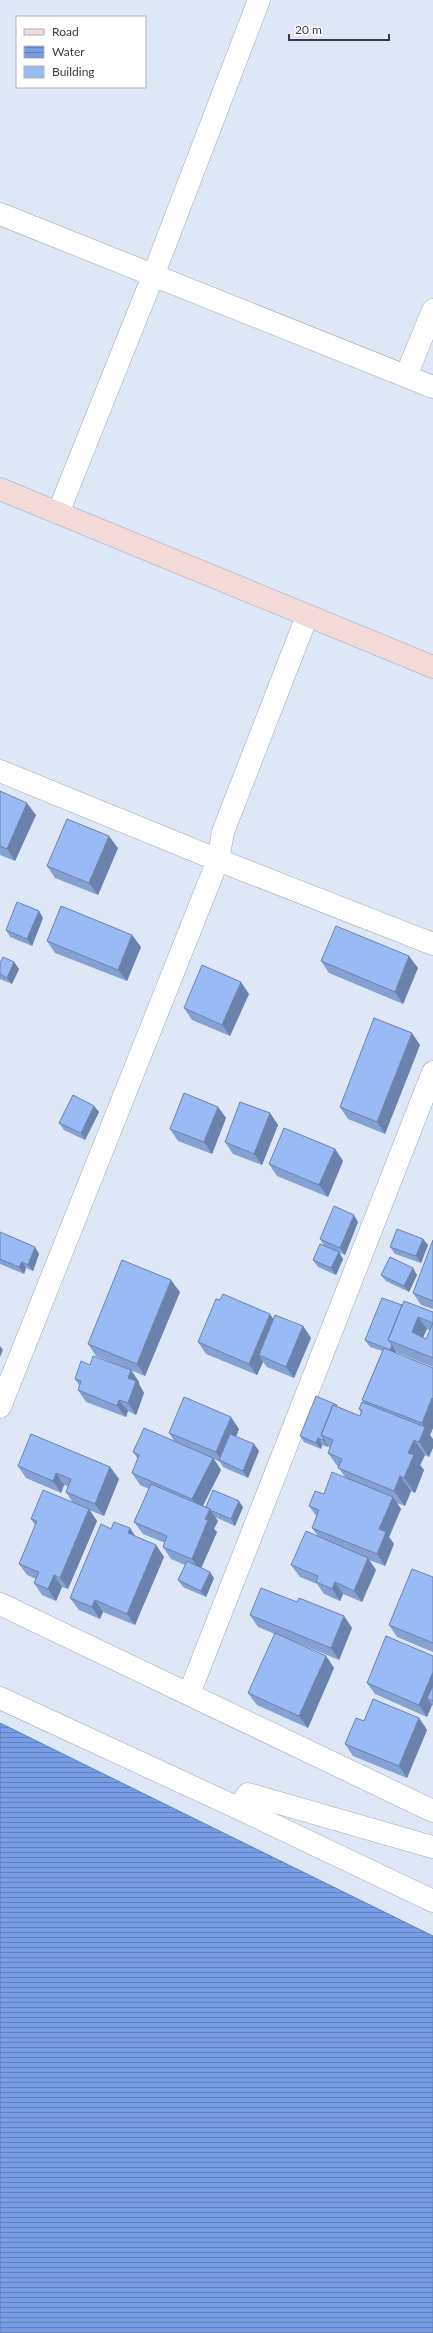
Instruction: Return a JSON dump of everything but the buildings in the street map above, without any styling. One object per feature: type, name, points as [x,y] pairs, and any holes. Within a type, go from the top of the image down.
[{"type":"street","points":[[58,513],[153,276],[259,0]]},
{"type":"street","points":[[0,214],[433,387]]},
{"type":"street","points":[[406,376],[433,310]]},
{"type":"street","points":[[0,489],[433,667]]},
{"type":"street","points":[[0,1406],[218,860],[223,832],[307,616]]},
{"type":"street","points":[[0,771],[218,860],[433,944]]},
{"type":"street","points":[[189,1694],[433,1072]]},
{"type":"street","points":[[0,1604],[433,1811]]},
{"type":"street","points":[[0,1698],[238,1808],[433,1901]]},
{"type":"street","points":[[238,1808],[248,1794],[433,1845]]},
{"type":"water","points":[[0,1723],[433,1936],[433,2333],[0,2333]]}]
